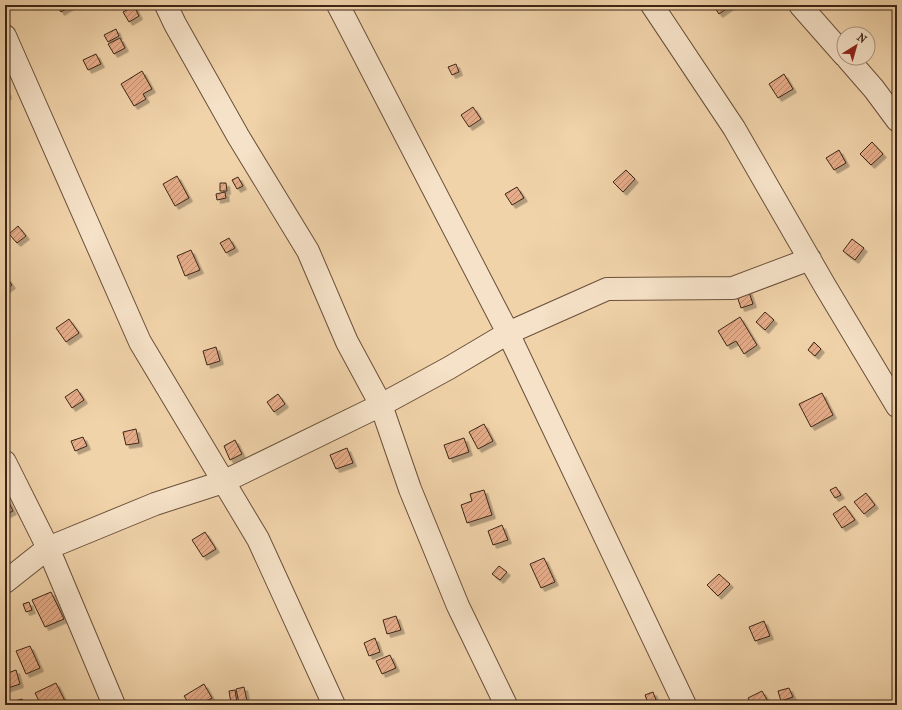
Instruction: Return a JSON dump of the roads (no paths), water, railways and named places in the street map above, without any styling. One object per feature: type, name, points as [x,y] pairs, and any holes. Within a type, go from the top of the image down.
[{"type":"street","points":[[166,5],[174,24],[238,136],[308,251],[347,342],[381,405],[410,489],[458,606],[506,705]]},
{"type":"street","points":[[338,5],[508,334],[685,705]]},
{"type":"street","points":[[652,5],[734,128],[897,406]]},
{"type":"street","points":[[800,5],[836,46]]},
{"type":"street","points":[[5,36],[140,342],[258,539],[334,705]]},
{"type":"street","points":[[854,66],[874,89],[897,120]]},
{"type":"street","points":[[5,582],[48,548],[155,504],[223,482],[381,405],[508,334],[607,289],[733,288],[810,259]]},
{"type":"street","points":[[5,462],[48,548],[114,705]]}]
